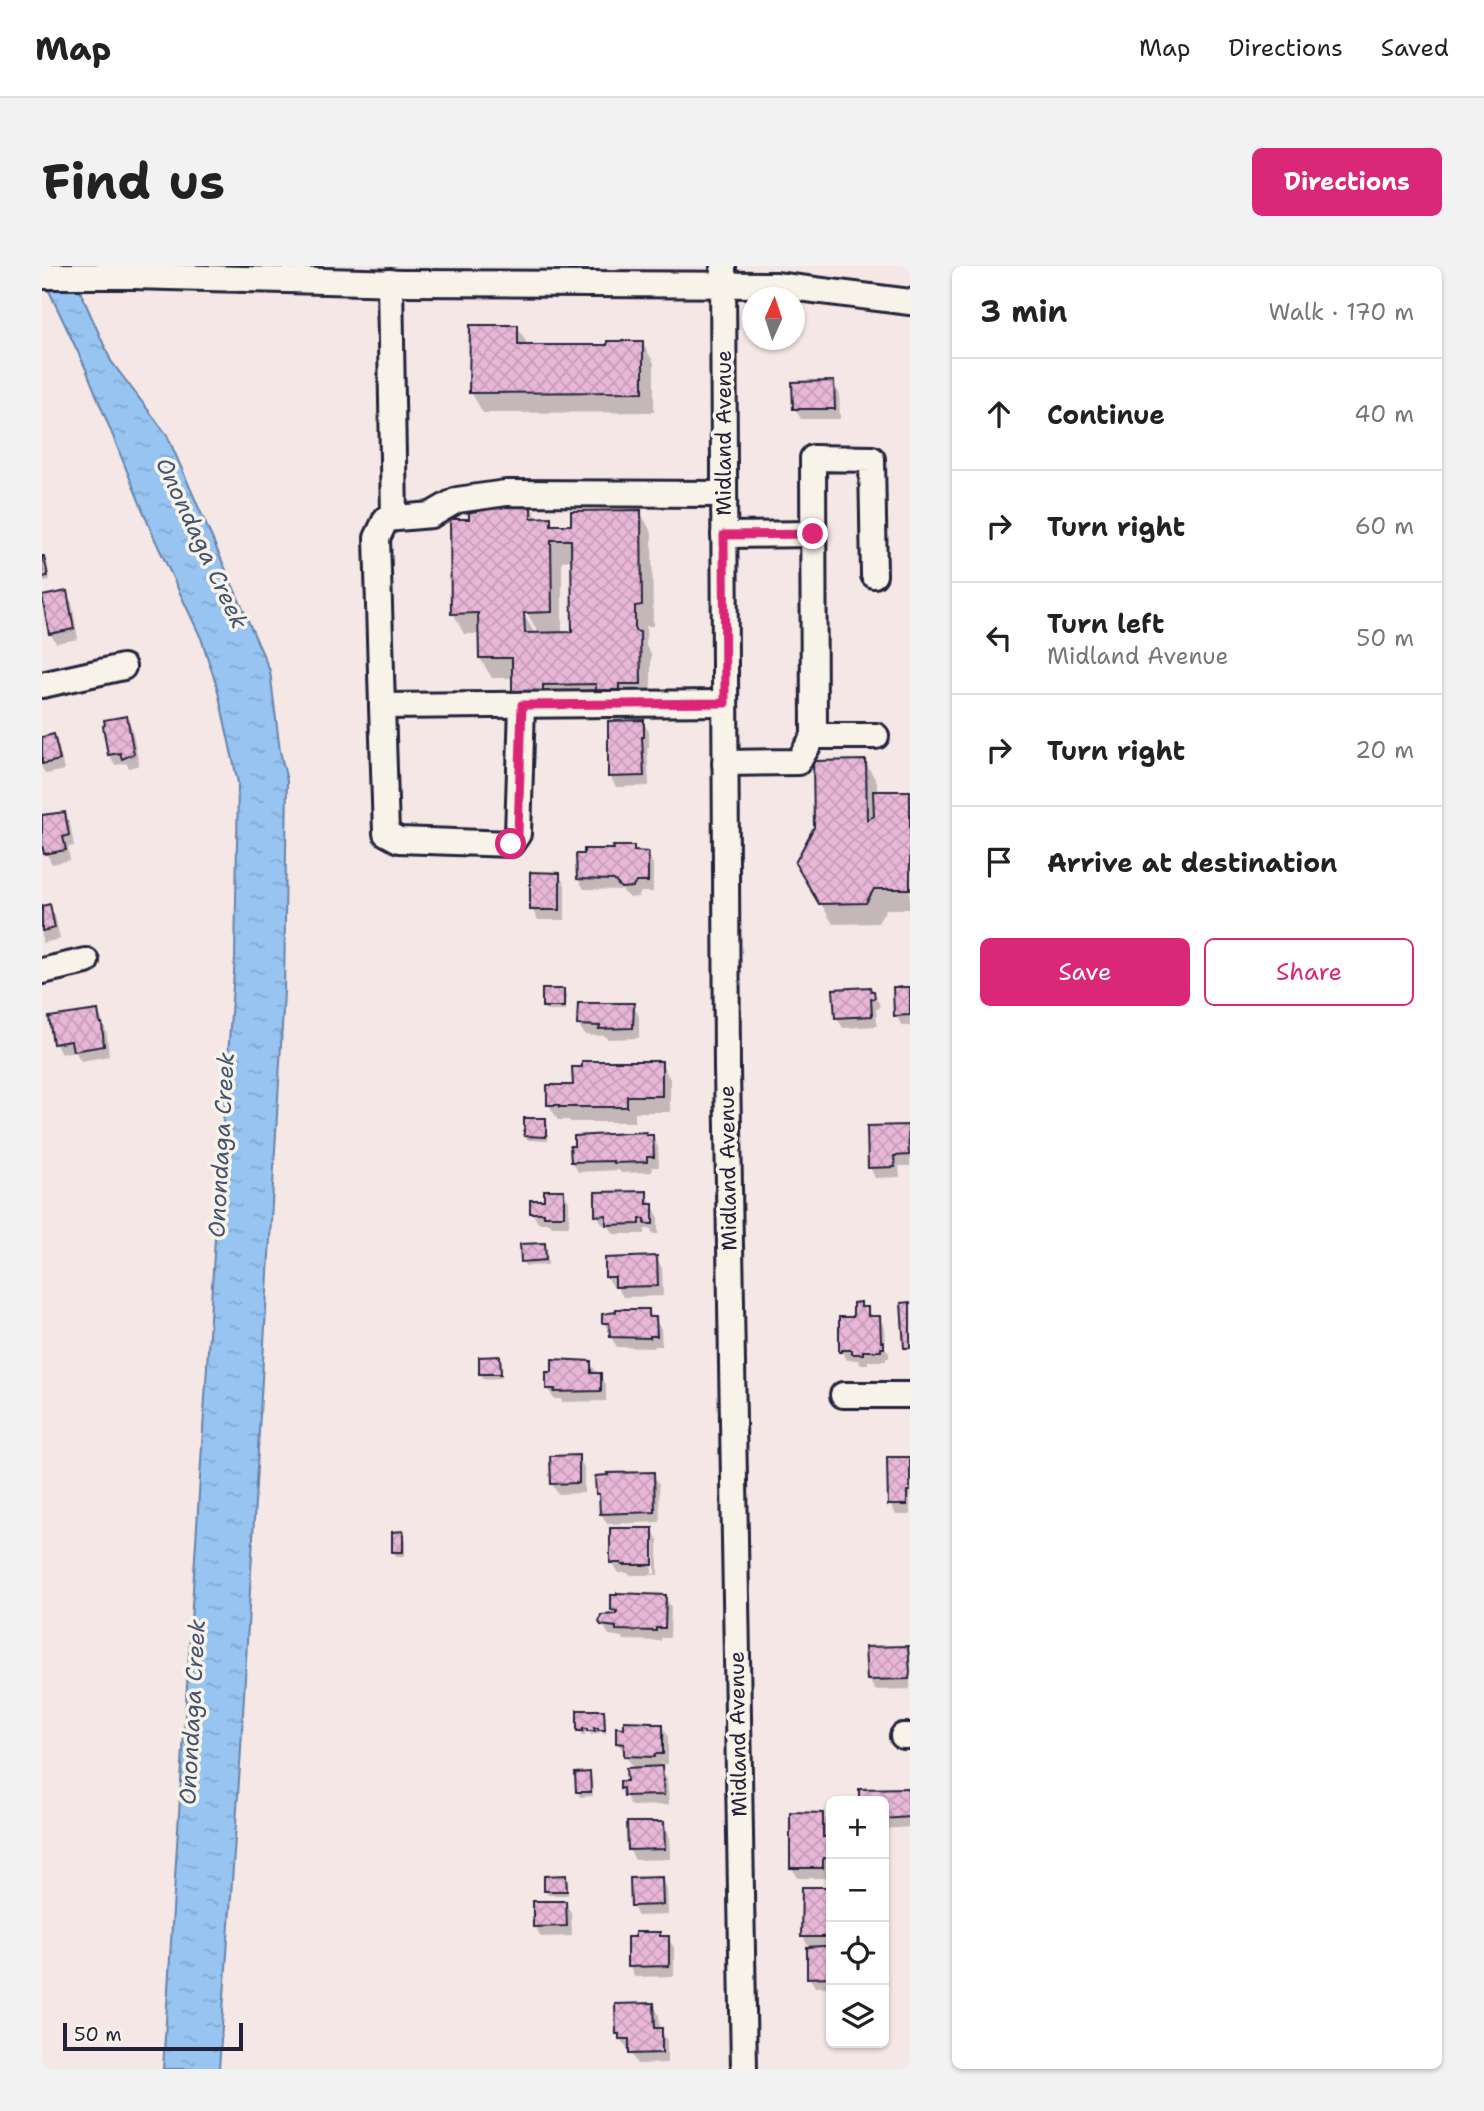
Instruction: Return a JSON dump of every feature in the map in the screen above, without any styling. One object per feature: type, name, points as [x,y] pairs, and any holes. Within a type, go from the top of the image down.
[{"type":"street","points":[[42,276],[99,276],[132,271],[399,277],[723,275],[775,285],[910,303]]},
{"type":"street","name":"Midland Avenue","points":[[723,275],[727,1069],[744,2069]]},
{"type":"street","points":[[394,518],[399,277]]},
{"type":"street","points":[[725,763],[798,762],[814,736],[813,458],[872,458],[874,575]]},
{"type":"street","points":[[522,705],[518,834],[511,844],[399,840],[386,833],[377,538],[386,519],[431,515],[457,500],[506,493],[724,494]]},
{"type":"street","points":[[724,535],[813,534]]},
{"type":"street","points":[[42,685],[123,667]]},
{"type":"street","points":[[382,706],[725,703]]},
{"type":"street","points":[[814,736],[876,737]]},
{"type":"street","points":[[42,971],[86,961]]},
{"type":"street","points":[[843,1395],[910,1395]]},
{"type":"water","name":"Onondaga Creek","points":[[69,266],[111,361],[167,435],[270,671],[280,751],[287,781],[284,992],[240,1766],[219,2069],[163,2069],[235,958],[238,783],[217,687],[201,638],[152,533],[85,367],[42,276]]},
{"type":"building","points":[[470,325],[518,325],[518,345],[607,345],[607,341],[643,341],[643,392],[469,393]]},
{"type":"building","points":[[834,381],[835,409],[793,409],[792,382]]},
{"type":"building","points":[[531,503],[531,518],[551,517],[551,525],[571,525],[571,511],[641,510],[642,605],[635,606],[635,631],[640,632],[641,684],[619,684],[619,694],[596,695],[596,684],[543,685],[543,696],[512,696],[512,658],[479,658],[478,613],[451,614],[450,519],[469,519],[469,504]],"holes":[[[551,540],[571,540],[572,632],[525,633],[524,613],[552,612]]]},
{"type":"building","points":[[42,556],[48,576],[42,577]]},
{"type":"building","points":[[67,591],[74,629],[49,634],[42,596]]},
{"type":"building","points":[[127,716],[134,754],[122,759],[120,753],[108,755],[104,720]]},
{"type":"building","points":[[644,720],[644,776],[608,777],[608,721]]},
{"type":"building","points":[[54,734],[60,760],[42,764],[42,737]]},
{"type":"building","points":[[866,760],[867,820],[874,816],[873,791],[910,791],[910,889],[874,889],[866,903],[819,904],[795,863],[814,827],[813,761]]},
{"type":"building","points":[[65,812],[69,835],[63,837],[66,850],[44,854],[42,815]]},
{"type":"building","points":[[613,846],[634,846],[634,851],[648,852],[648,882],[636,882],[633,887],[621,888],[614,880],[577,879],[576,854],[584,854],[584,849],[614,849]]},
{"type":"building","points":[[530,872],[560,873],[560,910],[530,910]]},
{"type":"building","points":[[50,904],[55,928],[42,931],[42,906]]},
{"type":"building","points":[[870,987],[875,998],[871,999],[872,1016],[835,1018],[833,989]]},
{"type":"building","points":[[893,987],[910,987],[910,1015],[894,1016]]},
{"type":"building","points":[[542,989],[564,989],[564,1007],[542,1007]]},
{"type":"building","points":[[578,1003],[634,1003],[633,1028],[599,1029],[600,1026],[577,1025]]},
{"type":"building","points":[[98,1010],[104,1046],[73,1051],[71,1041],[53,1044],[49,1017]]},
{"type":"building","points":[[582,1061],[662,1061],[662,1096],[627,1096],[627,1107],[547,1105],[547,1085],[573,1085],[572,1067],[582,1067]]},
{"type":"building","points":[[524,1118],[546,1118],[546,1137],[524,1136]]},
{"type":"building","points":[[908,1125],[909,1155],[894,1156],[895,1167],[868,1168],[867,1126]]},
{"type":"building","points":[[646,1132],[646,1135],[653,1135],[654,1157],[647,1157],[647,1162],[571,1162],[570,1146],[574,1146],[574,1136]]},
{"type":"building","points":[[544,1190],[564,1190],[564,1216],[530,1213],[530,1200],[544,1200]]},
{"type":"building","points":[[647,1191],[647,1204],[653,1204],[653,1224],[645,1224],[645,1219],[640,1219],[640,1224],[606,1225],[606,1215],[595,1216],[595,1192]]},
{"type":"building","points":[[545,1243],[546,1260],[521,1262],[520,1244]]},
{"type":"building","points":[[657,1256],[658,1286],[615,1287],[615,1277],[605,1277],[605,1258]]},
{"type":"building","points":[[861,1302],[861,1307],[868,1307],[868,1316],[880,1316],[881,1342],[884,1341],[884,1348],[881,1348],[881,1351],[863,1351],[863,1354],[852,1354],[852,1350],[839,1352],[839,1317],[853,1317],[853,1303]]},
{"type":"building","points":[[910,1302],[910,1348],[904,1348],[901,1303]]},
{"type":"building","points":[[616,1309],[649,1309],[649,1317],[656,1317],[657,1336],[610,1337],[609,1323],[602,1323],[602,1314],[616,1312]]},
{"type":"building","points":[[500,1356],[501,1374],[479,1374],[479,1357]]},
{"type":"building","points":[[552,1359],[591,1361],[591,1373],[601,1373],[601,1391],[554,1392],[555,1389],[546,1389],[546,1372],[552,1372]]},
{"type":"building","points":[[579,1455],[579,1483],[551,1484],[550,1456]]},
{"type":"building","points":[[887,1457],[910,1457],[910,1491],[907,1491],[907,1505],[888,1505]]},
{"type":"building","points":[[654,1472],[655,1512],[600,1514],[595,1476],[608,1475],[607,1473]]},
{"type":"building","points":[[610,1528],[653,1528],[653,1565],[610,1563]]},
{"type":"building","points":[[403,1531],[403,1552],[392,1552],[392,1532]]},
{"type":"building","points":[[611,1595],[666,1595],[665,1628],[656,1628],[656,1631],[616,1630],[616,1627],[601,1625],[601,1615],[616,1614],[617,1611],[611,1610]]},
{"type":"building","points":[[908,1646],[909,1679],[867,1680],[865,1647]]},
{"type":"building","points":[[577,1710],[604,1710],[605,1730],[594,1728],[595,1731],[587,1731],[583,1728],[583,1731],[577,1731]]},
{"type":"building","points":[[624,1721],[663,1724],[663,1754],[655,1754],[655,1757],[624,1756],[624,1744],[616,1743],[616,1727],[624,1728]]},
{"type":"building","points":[[662,1766],[664,1795],[624,1796],[620,1781],[627,1781],[626,1768]]},
{"type":"building","points":[[590,1772],[591,1792],[576,1792],[575,1773]]},
{"type":"building","points":[[908,1788],[909,1817],[889,1819],[889,1796],[859,1796],[859,1789]]},
{"type":"building","points":[[790,1812],[823,1813],[826,1858],[823,1858],[823,1868],[790,1868]]},
{"type":"building","points":[[627,1822],[664,1822],[665,1849],[628,1850]]},
{"type":"building","points":[[566,1875],[567,1891],[544,1891],[544,1876]]},
{"type":"building","points":[[662,1877],[663,1905],[631,1906],[630,1878]]},
{"type":"building","points":[[802,1887],[826,1887],[826,1937],[801,1937]]},
{"type":"building","points":[[533,1901],[566,1901],[567,1926],[533,1927]]},
{"type":"building","points":[[635,1932],[660,1932],[660,1936],[669,1936],[669,1966],[627,1967],[627,1937],[635,1937]]},
{"type":"building","points":[[826,1946],[826,1977],[807,1978],[807,1947]]},
{"type":"building","points":[[654,2003],[655,2028],[662,2028],[662,2053],[629,2054],[629,2039],[619,2039],[619,2034],[616,2034],[615,2004]]},
{"type":"route","points":[[511,844],[518,834],[522,705],[725,703],[724,535],[813,534]]}]
